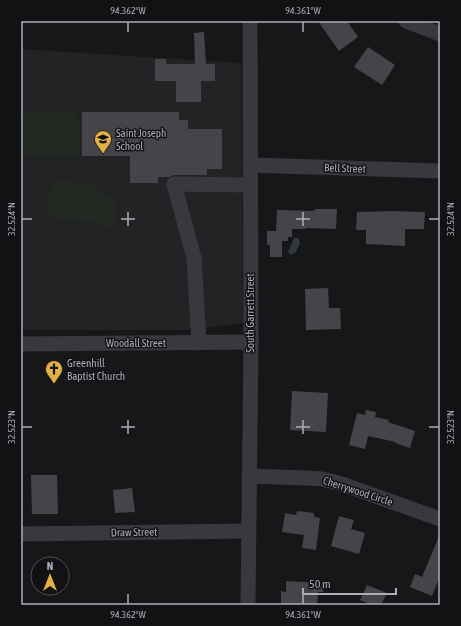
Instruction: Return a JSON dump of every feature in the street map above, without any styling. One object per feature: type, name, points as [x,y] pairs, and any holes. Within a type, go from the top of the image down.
[{"type":"street","name":"South Garrett Street","points":[[248,605],[251,342],[250,21]]},
{"type":"street","points":[[406,21],[440,34]]},
{"type":"street","name":"Bell Street","points":[[250,165],[440,171]]},
{"type":"street","points":[[200,342],[194,258],[174,184],[250,185]]},
{"type":"street","name":"Woodall Street","points":[[21,344],[251,342]]},
{"type":"street","name":"Cherrywood Circle","points":[[249,476],[322,479],[339,483],[440,519]]},
{"type":"street","name":"Draw Street","points":[[21,534],[248,531]]},
{"type":"shaded area","points":[[21,49],[241,63],[243,323],[189,330],[21,330]]},
{"type":"shaded area","points":[[76,111],[76,119],[80,119],[80,156],[21,156],[23,112]]},
{"type":"shaded area","points":[[59,181],[87,183],[114,200],[114,224],[110,228],[102,229],[98,222],[52,218],[48,215],[50,188]]},
{"type":"shaded area","points":[[294,238],[298,238],[300,243],[296,252],[291,255],[288,252]]},
{"type":"building","points":[[318,21],[347,21],[358,37],[339,51]]},
{"type":"building","points":[[204,32],[206,64],[215,64],[215,81],[201,81],[201,102],[176,102],[176,81],[155,81],[155,59],[166,59],[166,64],[195,64],[194,33]]},
{"type":"building","points":[[368,47],[395,65],[382,85],[354,67]]},
{"type":"building","points":[[82,112],[179,112],[179,120],[188,120],[188,129],[222,129],[222,169],[207,169],[207,175],[174,175],[169,177],[158,177],[158,183],[130,183],[130,156],[82,156]]},
{"type":"building","points":[[315,209],[337,209],[336,229],[292,229],[292,237],[288,237],[288,241],[282,241],[282,257],[270,257],[270,245],[267,245],[267,231],[276,231],[277,210],[315,211]]},
{"type":"building","points":[[357,212],[425,212],[424,229],[405,229],[405,246],[366,244],[366,230],[356,230]]},
{"type":"building","points":[[328,288],[329,308],[340,308],[341,329],[306,330],[305,289]]},
{"type":"building","points":[[292,391],[328,393],[326,432],[290,430]]},
{"type":"building","points":[[366,410],[376,412],[375,417],[389,420],[388,422],[415,431],[410,448],[395,443],[396,442],[368,436],[365,449],[349,445],[357,413],[365,415]]},
{"type":"building","points":[[31,475],[57,475],[58,514],[32,514]]},
{"type":"building","points":[[132,488],[135,512],[115,513],[113,490]]},
{"type":"building","points":[[297,511],[314,513],[314,517],[320,518],[316,550],[302,548],[304,535],[282,532],[285,513],[296,515]]},
{"type":"building","points":[[339,516],[354,520],[351,529],[365,533],[359,554],[331,546]]},
{"type":"building","points":[[440,534],[440,576],[432,596],[410,587],[415,574],[422,577]]},
{"type":"building","points":[[286,581],[324,583],[323,592],[318,592],[317,605],[281,604],[281,591],[286,592]]},
{"type":"building","points":[[367,585],[387,593],[381,605],[372,605],[360,600]]},
{"type":"place","name":"Saint Joseph School","points":[[103,154]]},
{"type":"place","name":"Greenhill Baptist Church","points":[[54,384]]}]
